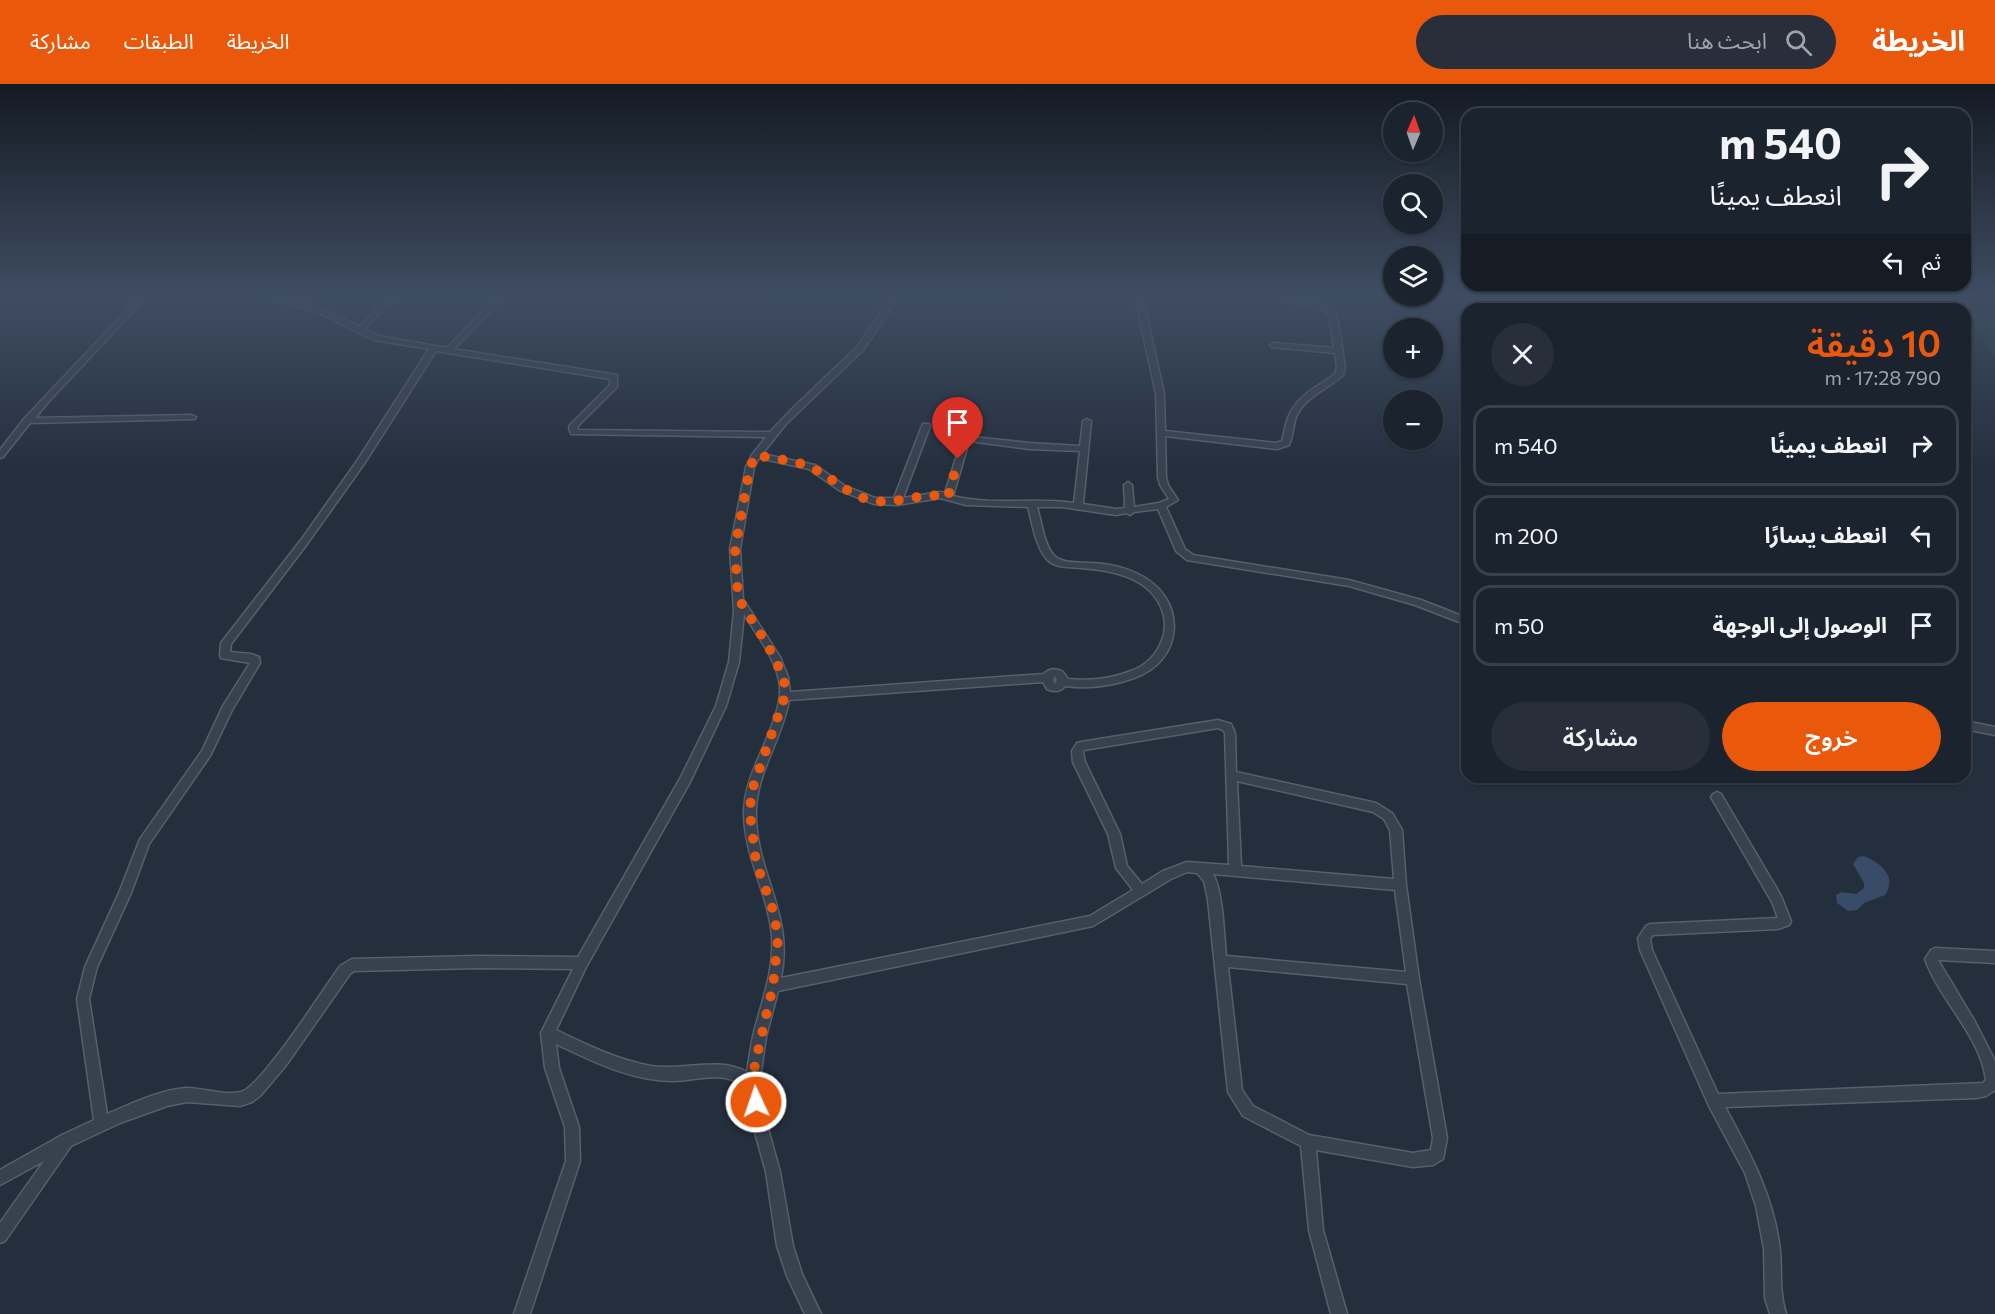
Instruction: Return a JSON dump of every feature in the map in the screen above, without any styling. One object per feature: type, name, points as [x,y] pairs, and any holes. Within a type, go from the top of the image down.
[{"type":"street","points":[[0,455],[27,421],[88,355]]},
{"type":"street","points":[[101,1123],[83,999],[86,986],[102,940],[125,893],[144,842],[206,753],[255,663],[255,660],[251,658],[225,655],[226,643],[304,542],[361,462],[429,355]]},
{"type":"street","points":[[488,355],[614,377],[614,385],[573,427],[574,432],[774,435]]},
{"type":"street","points":[[522,1314],[567,1180],[574,1144],[572,1127],[552,1068],[548,1033],[582,963],[686,779],[721,706],[734,662],[739,611],[735,549],[750,467],[756,455],[806,399],[853,355]]},
{"type":"street","points":[[756,455],[812,467],[842,488],[865,498],[897,502],[936,495],[966,502],[1078,506],[1130,512],[1161,506],[1174,500],[1164,485],[1162,477],[1160,394],[1152,355]]},
{"type":"street","points":[[1161,433],[1283,446],[1300,403],[1313,390],[1339,375],[1341,368],[1339,355]]},
{"type":"street","points":[[27,421],[192,417]]},
{"type":"street","points":[[1078,506],[1086,421]]},
{"type":"street","points":[[897,502],[926,426]]},
{"type":"street","points":[[948,497],[966,438],[1084,449]]},
{"type":"street","points":[[1128,485],[1130,512]]},
{"type":"street","points":[[785,696],[1047,678],[1048,683],[1053,687],[1060,686],[1064,682],[1074,684],[1097,682],[1139,672],[1153,662],[1164,648],[1170,632],[1169,618],[1158,594],[1142,579],[1118,571],[1062,563],[1050,558],[1045,549],[1032,505]]},
{"type":"street","points":[[1161,506],[1181,551],[1190,558],[1349,583],[1418,602],[1461,620]]},
{"type":"street","points":[[738,598],[767,644],[784,678],[785,696],[751,793],[750,814],[756,862],[777,926],[777,961],[773,986],[760,1033],[752,1089]]},
{"type":"street","points":[[1142,891],[1122,868],[1114,834],[1079,762],[1078,748],[1124,738],[1218,724],[1227,727],[1230,733],[1235,870]]},
{"type":"street","points":[[1971,726],[1995,732]]},
{"type":"street","points":[[1200,868],[1210,879],[1222,961],[1235,1092],[1248,1111],[1308,1142],[1413,1160],[1433,1158],[1438,1154],[1440,1138],[1413,979],[1400,885],[1396,830],[1388,816],[1376,808],[1231,775]]},
{"type":"street","points":[[1717,797],[1777,900],[1785,921],[1778,924],[1650,930],[1644,938],[1646,950],[1714,1101],[1751,1170],[1763,1206],[1772,1249],[1773,1298],[1778,1314]]},
{"type":"street","points":[[773,986],[1085,924],[1102,917],[1179,869],[1235,870],[1400,885]]},
{"type":"street","points":[[1714,1101],[1964,1092],[1986,1089],[1993,1083],[1993,1073],[1983,1050],[1931,959],[1935,954],[1943,953],[1995,957]]},
{"type":"street","points":[[1222,961],[1413,979]]},
{"type":"street","points":[[0,1178],[69,1138],[101,1123],[177,1096],[202,1094],[235,1099],[247,1097],[266,1080],[345,970],[352,965],[477,962],[582,963]]},
{"type":"street","points":[[548,1033],[602,1058],[646,1071],[668,1074],[735,1072],[743,1075],[752,1089],[773,1172],[785,1246],[795,1276],[813,1314]]},
{"type":"street","points":[[0,1236],[69,1138]]},
{"type":"street","points":[[1308,1142],[1317,1236],[1339,1314]]},
{"type":"water","points":[[1863,856],[1881,866],[1885,871],[1888,876],[1888,888],[1885,895],[1864,903],[1857,910],[1848,911],[1837,903],[1836,895],[1841,892],[1856,894],[1864,888],[1864,883],[1853,864],[1858,857]]},
{"type":"route","points":[[756,1102],[752,1089],[755,1064],[760,1033],[773,986],[778,939],[774,913],[752,845],[751,793],[771,735],[782,711],[785,696],[784,678],[767,644],[738,598],[735,549],[750,467],[756,455],[799,463],[812,467],[851,493],[874,501],[892,502],[936,495],[948,497],[958,459]]}]
